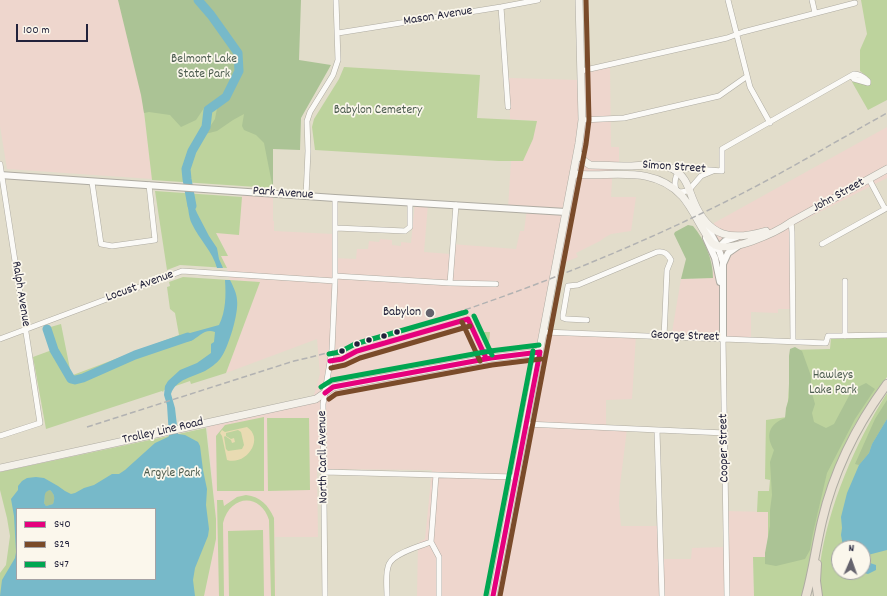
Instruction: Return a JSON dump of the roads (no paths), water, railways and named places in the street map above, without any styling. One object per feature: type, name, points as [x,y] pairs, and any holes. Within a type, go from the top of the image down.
[{"type":"main road","points":[[493,596],[578,153],[582,120],[579,0]]},
{"type":"main road","name":"Simon Street","points":[[578,153],[584,161],[590,165],[669,167]]},
{"type":"main road","name":"Simon Street","points":[[574,172],[614,169],[626,166]]},
{"type":"main road","name":"Cooper Street","points":[[669,167],[680,170],[703,219]]},
{"type":"main road","name":"John Street","points":[[718,247],[725,248],[776,232],[791,222],[887,169]]},
{"type":"main road","name":"Simon Street","points":[[574,172],[650,176],[666,183],[676,190]]},
{"type":"main road","points":[[676,190],[685,200],[703,231],[712,243],[718,247]]},
{"type":"main road","name":"John Street","points":[[703,219],[719,233],[737,237],[762,232],[791,222]]},
{"type":"main road","name":"Trolley Line Road","points":[[0,468],[316,399],[336,386],[490,358],[540,352]]},
{"type":"main road","points":[[806,596],[822,520],[838,469],[856,431],[887,384]]},
{"type":"main road","points":[[818,596],[816,581],[817,565],[833,499],[851,452],[887,384]]},
{"type":"street","points":[[306,196],[308,151],[307,121],[310,112],[333,75],[338,60],[336,0]]},
{"type":"street","name":"Mason Avenue","points":[[338,33],[502,8],[538,0]]},
{"type":"street","points":[[728,0],[746,77],[770,123],[852,76]]},
{"type":"street","points":[[812,0],[815,13]]},
{"type":"street","points":[[581,71],[727,38],[736,34],[855,3]]},
{"type":"street","points":[[502,8],[508,106]]},
{"type":"street","points":[[582,120],[624,118],[719,96],[746,77]]},
{"type":"street","name":"Simon Street","points":[[680,170],[708,169],[713,171],[722,171],[722,149],[770,123]]},
{"type":"street","name":"Ralph Avenue","points":[[0,164],[40,423],[0,436]]},
{"type":"street","points":[[680,170],[675,183],[676,190],[685,192],[690,189],[701,176],[713,171]]},
{"type":"street","name":"Park Avenue","points":[[1,175],[195,189],[566,212]]},
{"type":"street","points":[[822,244],[886,209],[869,179]]},
{"type":"street","points":[[92,182],[101,244],[112,246],[155,240],[149,185]]},
{"type":"street","name":"North Carll Avenue","points":[[325,596],[323,404],[332,350],[336,198]]},
{"type":"street","points":[[336,228],[405,231],[410,227],[410,202]]},
{"type":"street","points":[[450,283],[456,205]]},
{"type":"street","name":"Cooper Street","points":[[703,219],[718,247],[723,266],[727,596]]},
{"type":"street","points":[[791,222],[793,341]]},
{"type":"street","name":"Cooper Street","points":[[703,231],[715,258],[723,299]]},
{"type":"street","name":"John Street","points":[[718,247],[725,241],[737,237]]},
{"type":"street","name":"John Street","points":[[723,266],[728,253],[740,244]]},
{"type":"street","points":[[715,258],[718,247]]},
{"type":"street","points":[[587,320],[563,318],[568,286],[578,285],[657,252],[664,252],[671,260],[667,270],[664,336]]},
{"type":"street","name":"Locust Avenue","points":[[0,339],[182,271],[496,284]]},
{"type":"street","points":[[845,281],[845,336],[887,335]]},
{"type":"street","name":"George Street","points":[[544,332],[826,343],[828,336],[845,336]]},
{"type":"street","points":[[526,424],[725,433]]},
{"type":"street","points":[[657,430],[662,596]]},
{"type":"street","points":[[324,472],[515,477]]},
{"type":"street","points":[[436,475],[431,542],[439,557],[439,596]]},
{"type":"street","points":[[387,596],[387,572],[389,563],[394,558],[405,552],[431,542]]},
{"type":"water","points":[[186,193],[193,194],[194,206],[209,236],[217,248],[219,259],[223,268],[217,268],[212,256],[192,224]]},
{"type":"water","name":"Argyle Park","points":[[225,280],[230,280],[235,290],[237,306],[232,331],[223,354],[217,362],[207,370],[185,379],[177,385],[171,394],[175,408],[178,434],[185,435],[198,442],[200,446],[207,489],[206,505],[209,529],[208,536],[195,568],[193,580],[195,596],[0,596],[2,580],[15,558],[16,552],[14,516],[11,499],[18,490],[18,486],[27,478],[36,477],[44,478],[71,494],[75,493],[94,485],[112,474],[119,474],[155,443],[168,437],[167,405],[164,395],[165,386],[168,381],[180,370],[197,363],[211,353],[211,344],[214,342],[215,332],[205,332],[191,341],[178,341],[190,333],[219,325],[224,309]],"holes":[[[50,490],[54,495],[53,504],[46,506],[44,503],[46,492]]]},
{"type":"water","points":[[887,419],[887,550],[871,554],[871,540],[842,540],[841,517],[847,493],[859,465],[869,453],[872,444]]},
{"type":"water","points":[[871,563],[876,565],[876,570],[871,572]]},
{"type":"waterway","points":[[192,206],[186,169],[192,151],[206,127],[208,110],[226,97],[239,71],[238,53],[211,15],[198,0]]},
{"type":"waterway","points":[[47,329],[54,350],[71,379],[75,380],[83,378],[135,355],[188,337]]},
{"type":"railway","points":[[87,427],[294,361],[349,347],[444,317],[567,272],[647,239],[746,192],[887,113]]},
{"type":"place","name":"Babylon","points":[[430,313]]},
{"type":"park label","name":"Belmont Lake State Park","points":[[204,68]]},
{"type":"park label","name":"Babylon Cemetery","points":[[378,111]]},
{"type":"park label","name":"Hawleys Lake Park","points":[[833,384]]}]
